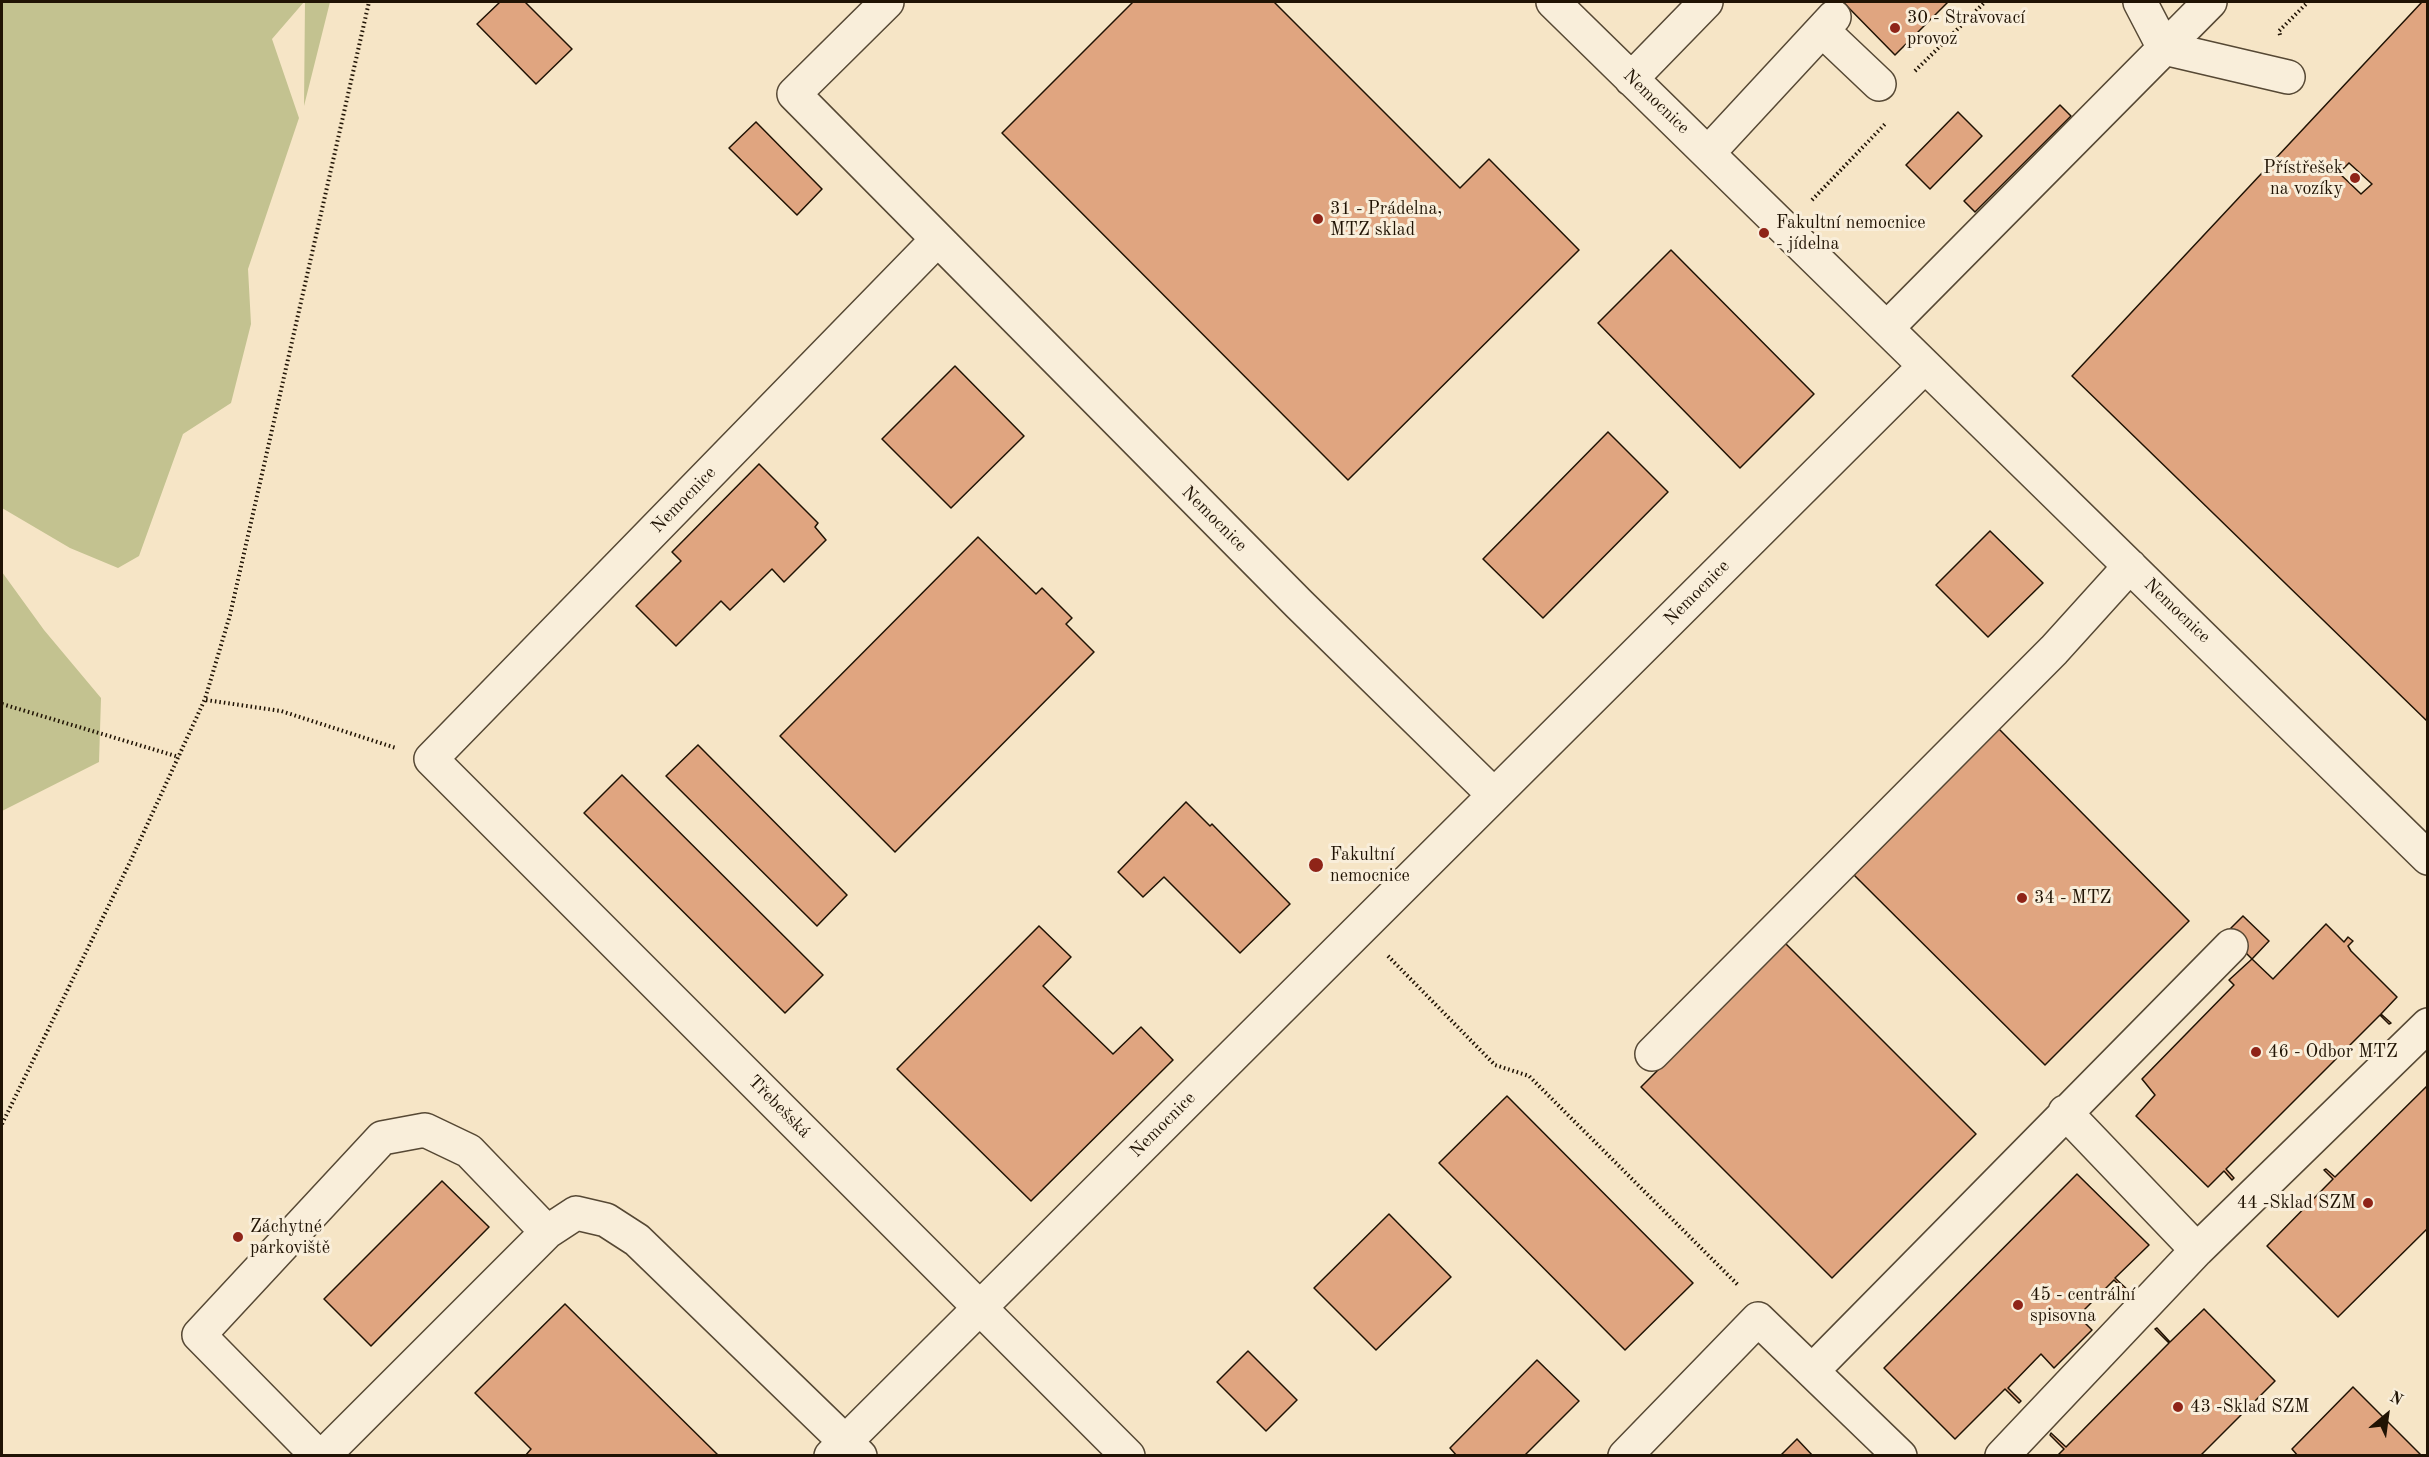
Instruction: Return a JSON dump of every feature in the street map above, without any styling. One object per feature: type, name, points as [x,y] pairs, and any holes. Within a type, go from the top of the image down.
[{"type":"street","name":"Nemocnice","points":[[887,2],[794,94],[936,241],[1494,795]]},
{"type":"street","name":"Nemocnice","points":[[1553,2],[2427,858]]},
{"type":"street","points":[[1631,79],[1706,2]]},
{"type":"street","points":[[2140,2],[2164,48],[2288,77]]},
{"type":"street","points":[[1887,328],[2210,2]]},
{"type":"street","points":[[1708,153],[1828,23],[1879,84]]},
{"type":"street","name":"Nemocnice","points":[[431,759],[936,241]]},
{"type":"street","name":"Nemocnice","points":[[846,1451],[980,1308],[1925,366]]},
{"type":"street","points":[[1652,1054],[2054,650],[2130,566]]},
{"type":"street","name":"Třebešská","points":[[431,759],[1128,1455]]},
{"type":"street","points":[[1814,1370],[2231,946]]},
{"type":"street","points":[[2002,1455],[2197,1250],[2427,1025]]},
{"type":"street","points":[[2066,1112],[2197,1250]]},
{"type":"street","points":[[318,1455],[199,1335],[382,1138],[425,1130],[469,1151],[547,1232]]},
{"type":"street","points":[[322,1455],[547,1232],[576,1214],[606,1220],[637,1240],[846,1451]]},
{"type":"street","points":[[1625,1455],[1758,1319],[1814,1370],[1900,1455]]},
{"type":"path","points":[[2,1124],[179,758],[205,699],[230,615],[369,2]]},
{"type":"path","points":[[205,699],[281,711],[431,759]]},
{"type":"path","points":[[2,704],[179,758]]},
{"type":"path","points":[[1360,928],[1495,1065],[1529,1076],[1742,1290],[1758,1319]]},
{"type":"shaded area","points":[[2,2],[304,2],[272,39],[299,118],[248,269],[251,324],[231,403],[183,434],[139,556],[118,568],[70,548],[2,508]]},
{"type":"shaded area","points":[[305,2],[330,2],[304,106]]},
{"type":"shaded area","points":[[2,572],[44,630],[101,698],[99,762],[2,811]]},
{"type":"building","points":[[500,2],[525,2],[572,49],[536,84],[477,24]]},
{"type":"building","name":"31 - Prádelna, MTZ sklad","points":[[1133,2],[1274,2],[1460,188],[1489,159],[1579,250],[1348,480],[1002,133]]},
{"type":"building","name":"30 - Stravovací provoz","points":[[1843,2],[1948,2],[1895,55]]},
{"type":"building","points":[[2422,2],[2428,2],[2428,722],[2072,376]]},
{"type":"building","points":[[2060,105],[2071,116],[1975,212],[1964,201]]},
{"type":"building","points":[[1958,112],[1982,136],[1930,189],[1906,165]]},
{"type":"building","points":[[756,122],[822,189],[797,215],[729,148]]},
{"type":"building","name":"Přístřešek na vozíky","points":[[2349,163],[2372,184],[2361,194],[2339,173]]},
{"type":"building","points":[[1671,250],[1814,394],[1740,468],[1598,323]]},
{"type":"building","points":[[955,366],[1024,436],[951,508],[882,439]]},
{"type":"building","points":[[1608,432],[1668,492],[1543,618],[1483,559]]},
{"type":"building","points":[[759,464],[818,523],[815,527],[826,540],[784,582],[772,569],[730,610],[721,601],[676,646],[636,606],[681,561],[672,552]]},
{"type":"building","points":[[1990,531],[2043,583],[1988,637],[1936,585]]},
{"type":"building","points":[[978,537],[1036,594],[1042,588],[1072,618],[1066,624],[1094,652],[895,852],[780,736]]},
{"type":"building","name":"34 - MTZ","points":[[1999,729],[2189,921],[2045,1065],[1854,875]]},
{"type":"building","points":[[698,745],[847,895],[817,926],[666,776]]},
{"type":"building","points":[[622,775],[823,975],[785,1013],[584,813]]},
{"type":"building","points":[[1186,802],[1210,826],[1212,824],[1290,904],[1240,953],[1164,877],[1143,897],[1118,872]]},
{"type":"building","points":[[2243,916],[2269,941],[2252,959],[2226,933]]},
{"type":"building","name":"46 - Odbor MTZ","points":[[2326,924],[2344,942],[2348,937],[2353,941],[2348,946],[2351,951],[2397,997],[2381,1014],[2391,1023],[2389,1024],[2380,1015],[2226,1169],[2234,1178],[2232,1180],[2224,1171],[2208,1187],[2136,1116],[2155,1095],[2142,1079],[2234,985],[2229,980],[2252,959],[2273,979]]},
{"type":"building","points":[[1039,926],[1071,957],[1043,986],[1113,1054],[1141,1027],[1173,1060],[1031,1201],[897,1069]]},
{"type":"building","points":[[1785,943],[1976,1134],[1832,1278],[1641,1087]]},
{"type":"building","name":"44 -Sklad SZM","points":[[2428,1085],[2428,1228],[2338,1317],[2267,1246],[2333,1179],[2324,1170],[2326,1169],[2335,1177]]},
{"type":"building","points":[[1507,1096],[1693,1283],[1625,1350],[1439,1163]]},
{"type":"building","name":"45 - centrální spisovna","points":[[2077,1174],[2149,1245],[2115,1278],[2130,1292],[2128,1294],[2114,1280],[2078,1316],[2092,1330],[2054,1368],[2041,1354],[2008,1388],[2021,1401],[2019,1403],[2005,1389],[1955,1439],[1884,1368]]},
{"type":"building","points":[[442,1181],[489,1227],[371,1346],[324,1299]]},
{"type":"building","points":[[1389,1214],[1451,1277],[1376,1350],[1314,1288]]},
{"type":"building","points":[[565,1304],[719,1456],[525,1456],[531,1449],[475,1393]]},
{"type":"building","name":"43 -Sklad SZM","points":[[2204,1309],[2275,1381],[2200,1456],[2057,1456],[2064,1449],[2050,1435],[2051,1433],[2066,1447],[2169,1343],[2155,1329],[2157,1328],[2170,1342]]},
{"type":"building","points":[[1248,1351],[1297,1400],[1266,1431],[1217,1382]]},
{"type":"building","points":[[1537,1360],[1579,1401],[1524,1456],[1457,1456],[1450,1448]]},
{"type":"building","points":[[2353,1387],[2422,1456],[2298,1456],[2292,1449]]},
{"type":"building","points":[[1797,1439],[1813,1456],[1780,1456]]},
{"type":"place","name":"30 - Stravovací provoz","points":[[1895,28]]},
{"type":"place","name":"Přístřešek na vozíky","points":[[2355,178]]},
{"type":"place","name":"31 - Prádelna, MTZ sklad","points":[[1318,219]]},
{"type":"place","name":"Fakultní nemocnice - jídelna","points":[[1764,233]]},
{"type":"place","name":"Fakultní nemocnice","points":[[1316,865]]},
{"type":"place","name":"34 - MTZ","points":[[2022,898]]},
{"type":"place","name":"46 - Odbor MTZ","points":[[2256,1052]]},
{"type":"place","name":"44 -Sklad SZM","points":[[2368,1203]]},
{"type":"place","name":"Záchytné parkoviště","points":[[238,1237]]},
{"type":"place","name":"45 - centrální spisovna","points":[[2018,1305]]},
{"type":"place","name":"43 -Sklad SZM","points":[[2178,1407]]}]
